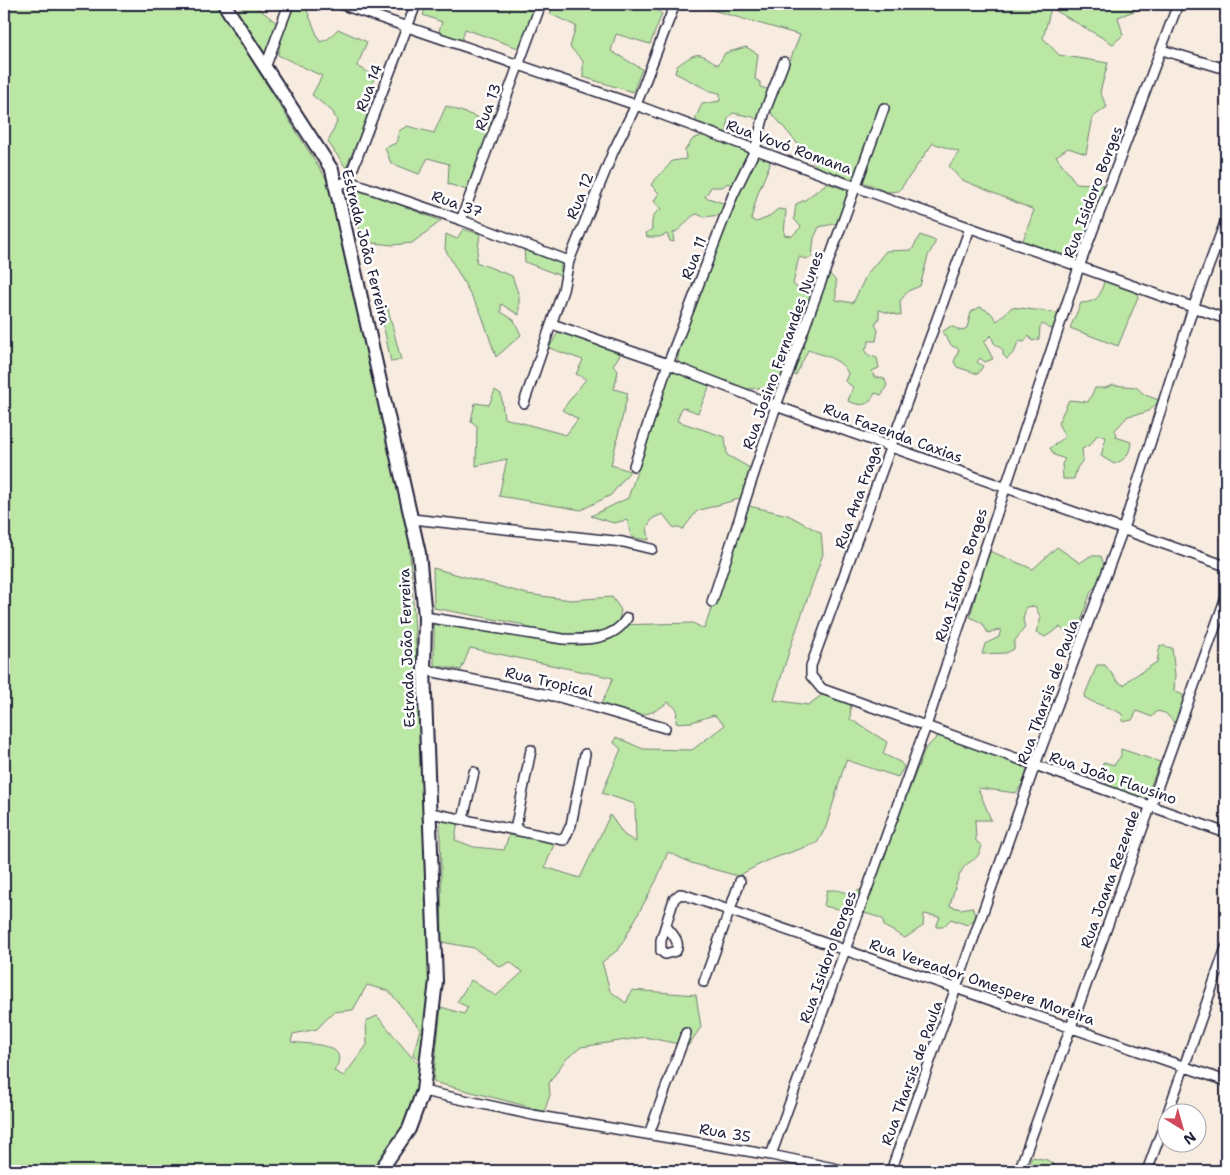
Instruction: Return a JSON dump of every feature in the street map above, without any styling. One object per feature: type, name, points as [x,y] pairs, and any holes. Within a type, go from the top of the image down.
[{"type":"street","name":"Estrada João Ferreira","points":[[224,4],[342,184],[412,519],[423,582],[425,617],[424,670],[436,981],[423,1091],[409,1129],[380,1171]]},
{"type":"street","points":[[265,68],[289,4]]},
{"type":"street","name":"Rua Vovó Romana","points":[[340,4],[636,105],[856,187],[1226,319]]},
{"type":"street","name":"Rua 14","points":[[342,184],[416,4]]},
{"type":"street","name":"Rua 13","points":[[461,220],[541,4]]},
{"type":"street","name":"Rua 12","points":[[524,403],[563,290],[569,261],[613,152],[636,105],[675,4]]},
{"type":"street","name":"Rua Isidoro Borges","points":[[771,1155],[926,726],[1079,266],[1178,4]]},
{"type":"street","points":[[1162,50],[1226,69]]},
{"type":"street","name":"Rua 11","points":[[634,466],[668,364],[732,195],[756,150],[765,111],[784,62]]},
{"type":"street","name":"Rua Josino Fernandes Nunes","points":[[712,602],[776,406],[884,108]]},
{"type":"street","name":"Rua 37","points":[[342,184],[461,220],[569,261]]},
{"type":"street","name":"Rua Tharsis de Paula","points":[[891,1171],[1035,765],[1123,529],[1194,308],[1226,220]]},
{"type":"street","name":"Rua Ana Fraga","points":[[822,689],[811,676],[811,666],[970,228]]},
{"type":"street","name":"Rua Fazenda Caxias","points":[[552,324],[668,364],[776,406],[1226,566]]},
{"type":"street","points":[[412,519],[624,542],[652,549]]},
{"type":"street","name":"Rua Joana Rezende","points":[[1019,1171],[1226,597]]},
{"type":"street","points":[[425,617],[581,640],[609,634],[618,630],[627,618]]},
{"type":"street","name":"Rua Tropical","points":[[424,670],[559,697],[665,728]]},
{"type":"street","name":"Rua João Flausino","points":[[822,689],[1226,833]]},
{"type":"street","points":[[514,830],[531,750]]},
{"type":"street","points":[[431,813],[562,841],[566,838],[571,825],[585,754]]},
{"type":"street","points":[[462,819],[474,772]]},
{"type":"street","points":[[704,982],[740,881]]},
{"type":"street","name":"Rua Vereador Omespere Moreira","points":[[666,926],[674,899],[680,894],[728,912],[957,987],[1226,1082]]},
{"type":"street","points":[[1172,1102],[1226,948]]},
{"type":"street","points":[[649,1134],[686,1033]]},
{"type":"street","name":"Rua 35","points":[[423,1091],[532,1115],[771,1155],[848,1171]]},
{"type":"street","points":[[1146,1171],[1158,1139]]},
{"type":"green space","points":[[4,4],[216,4],[332,188],[408,524],[427,813],[431,985],[423,1062],[413,1055],[420,1029],[389,991],[367,985],[353,1010],[333,1012],[317,1029],[293,1034],[291,1042],[318,1045],[334,1050],[338,1055],[338,1062],[334,1071],[344,1076],[367,1045],[366,1021],[377,1016],[422,1067],[416,1095],[405,1122],[373,1171],[4,1171]]},
{"type":"green space","points":[[253,4],[278,24],[263,57],[237,10]]},
{"type":"green space","points":[[427,4],[514,4],[538,14],[521,49],[465,29],[461,43],[438,34],[442,22],[423,15]]},
{"type":"green space","points":[[554,4],[648,4],[662,14],[650,44],[616,34],[611,51],[642,69],[633,92],[583,77],[583,61],[570,47],[576,26],[550,14]]},
{"type":"green space","points":[[691,4],[1153,4],[1118,17],[1123,35],[1113,44],[1051,8],[1043,38],[1059,55],[1108,63],[1100,92],[1107,107],[1093,117],[1086,154],[1068,148],[1056,156],[1076,183],[1106,185],[1077,263],[1022,243],[1034,210],[960,179],[949,166],[959,152],[933,143],[899,191],[886,192],[871,185],[818,168],[770,111],[800,35]]},
{"type":"green space","points":[[294,6],[306,8],[320,42],[328,39],[338,29],[367,42],[357,66],[375,76],[365,103],[360,104],[368,118],[346,168],[328,142],[337,122],[333,112],[312,95],[322,76],[278,55],[284,23]]},
{"type":"green space","points":[[746,47],[758,54],[755,79],[760,82],[760,87],[770,90],[766,117],[758,120],[753,117],[733,113],[728,118],[727,134],[750,151],[749,157],[743,163],[733,186],[728,183],[722,187],[711,187],[705,197],[726,204],[720,215],[704,217],[697,214],[691,217],[680,229],[673,233],[674,242],[670,241],[667,234],[659,237],[647,237],[646,233],[652,229],[653,217],[661,209],[654,201],[659,193],[651,185],[672,161],[686,159],[685,150],[693,139],[703,135],[706,128],[696,124],[696,117],[702,104],[720,101],[720,93],[710,91],[675,73],[677,66],[697,55],[706,57],[718,65],[725,53]]},
{"type":"green space","points":[[446,106],[494,123],[470,191],[448,184],[449,164],[428,158],[419,174],[391,163],[385,148],[396,143],[399,131],[407,126],[434,133]]},
{"type":"green space","points":[[758,156],[769,159],[770,164],[758,193],[751,219],[756,222],[767,218],[778,209],[786,210],[784,235],[792,236],[801,227],[794,219],[796,204],[805,200],[827,183],[849,191],[839,223],[819,227],[814,238],[812,257],[806,259],[799,257],[793,284],[805,294],[821,264],[836,281],[836,300],[853,303],[867,274],[886,251],[912,250],[920,235],[936,241],[928,256],[920,286],[908,291],[900,301],[901,316],[879,310],[879,318],[875,325],[878,330],[876,341],[869,341],[865,351],[868,355],[877,358],[879,368],[872,371],[874,377],[884,378],[887,385],[882,395],[875,393],[868,403],[861,405],[848,401],[853,387],[845,381],[848,374],[842,365],[831,358],[808,350],[796,375],[784,375],[778,388],[742,389],[677,363],[681,339],[694,308],[692,283],[722,237],[730,210]]},
{"type":"green space","points":[[360,189],[441,221],[412,243],[393,245],[363,242],[351,199]]},
{"type":"green space","points":[[463,229],[480,234],[476,262],[512,276],[519,296],[519,315],[501,304],[501,312],[514,320],[521,335],[496,357],[481,313],[445,249],[446,234],[457,239]]},
{"type":"green space","points":[[524,248],[561,262],[561,276],[525,262]]},
{"type":"green space","points":[[1104,280],[1140,292],[1118,346],[1070,328],[1081,303],[1095,300],[1098,297]]},
{"type":"green space","points":[[387,305],[401,360],[391,362],[380,309]]},
{"type":"green space","points":[[980,307],[990,312],[997,321],[1012,307],[1058,313],[1063,321],[1060,330],[1048,328],[1043,324],[1040,326],[1039,339],[1032,341],[1029,336],[1024,342],[1018,341],[1015,351],[1007,359],[1003,355],[1003,350],[994,343],[991,335],[984,342],[993,359],[985,362],[980,358],[977,362],[983,366],[978,374],[957,367],[954,362],[959,349],[952,346],[942,332],[951,326],[961,331],[967,328],[971,312]]},
{"type":"green space","points":[[559,331],[622,352],[613,365],[618,371],[614,389],[628,393],[611,465],[630,471],[611,495],[581,510],[499,496],[507,459],[476,466],[477,426],[471,421],[475,403],[489,405],[495,390],[501,394],[504,418],[566,435],[578,419],[562,410],[586,379],[576,374],[583,360],[549,348]]},
{"type":"green space","points":[[672,368],[710,385],[698,413],[682,407],[677,421],[725,437],[727,455],[752,469],[742,498],[697,511],[683,529],[673,527],[663,514],[653,518],[647,527],[649,540],[635,538],[631,536],[627,520],[614,523],[591,516],[628,498]]},
{"type":"green space","points":[[1113,385],[1136,387],[1145,395],[1159,400],[1149,410],[1128,416],[1115,430],[1116,437],[1131,442],[1128,453],[1121,461],[1114,464],[1101,456],[1106,437],[1097,435],[1091,444],[1082,449],[1083,460],[1077,468],[1074,479],[1063,479],[1062,464],[1065,459],[1054,455],[1050,448],[1065,437],[1058,423],[1069,400],[1088,402],[1095,388],[1105,388]]},
{"type":"green space","points":[[749,506],[788,515],[821,533],[823,554],[774,700],[808,705],[826,692],[851,703],[850,719],[887,742],[883,754],[900,762],[904,767],[898,777],[846,760],[826,827],[817,843],[766,861],[738,876],[691,863],[668,852],[656,881],[619,949],[602,962],[610,991],[626,1003],[632,990],[696,995],[701,1027],[688,1046],[645,1037],[581,1047],[565,1060],[549,1083],[550,1095],[543,1115],[530,1107],[433,1082],[441,1007],[464,1014],[468,1007],[457,1002],[471,980],[496,996],[523,972],[510,962],[500,967],[474,948],[442,942],[440,817],[458,821],[455,840],[474,847],[504,850],[509,835],[555,842],[545,867],[580,878],[610,815],[624,835],[636,842],[635,804],[602,793],[621,749],[614,743],[616,737],[643,749],[692,750],[725,725],[714,715],[692,722],[676,723],[677,709],[668,702],[651,712],[643,714],[620,711],[601,705],[613,678],[470,648],[461,670],[434,665],[434,622],[518,635],[525,625],[434,608],[433,568],[527,594],[571,600],[612,597],[621,610],[618,625],[693,623],[704,629]]},
{"type":"green space","points":[[1057,547],[1080,563],[1090,556],[1101,556],[1104,566],[1099,583],[1091,591],[1080,624],[1080,638],[1073,640],[1060,627],[1045,637],[1036,632],[1041,618],[1035,606],[1026,607],[1023,620],[1025,627],[1014,642],[1014,649],[1006,653],[982,654],[985,644],[999,637],[1001,629],[988,633],[982,623],[970,617],[976,595],[976,583],[986,553],[992,552],[1033,569]]},
{"type":"green space","points":[[1160,645],[1172,648],[1175,675],[1174,691],[1183,695],[1183,709],[1180,721],[1174,722],[1165,713],[1157,711],[1152,717],[1137,711],[1132,720],[1123,722],[1122,714],[1084,697],[1097,665],[1105,665],[1118,682],[1124,685],[1157,662]]},
{"type":"green space","points":[[939,735],[1027,768],[1024,781],[1016,793],[978,788],[991,820],[975,820],[976,841],[982,846],[976,857],[964,867],[950,906],[961,909],[972,907],[976,918],[967,925],[951,919],[943,927],[936,927],[940,917],[924,914],[923,926],[905,938],[884,926],[883,919],[869,914],[824,906],[827,890],[837,890],[850,894],[872,885],[925,749]]},
{"type":"green space","points":[[1121,749],[1160,762],[1145,800],[1110,789],[1099,772],[1104,762],[1114,765],[1121,756]]},
{"type":"green space","points":[[1033,1157],[1047,1160],[1064,1171],[1028,1171]]}]
